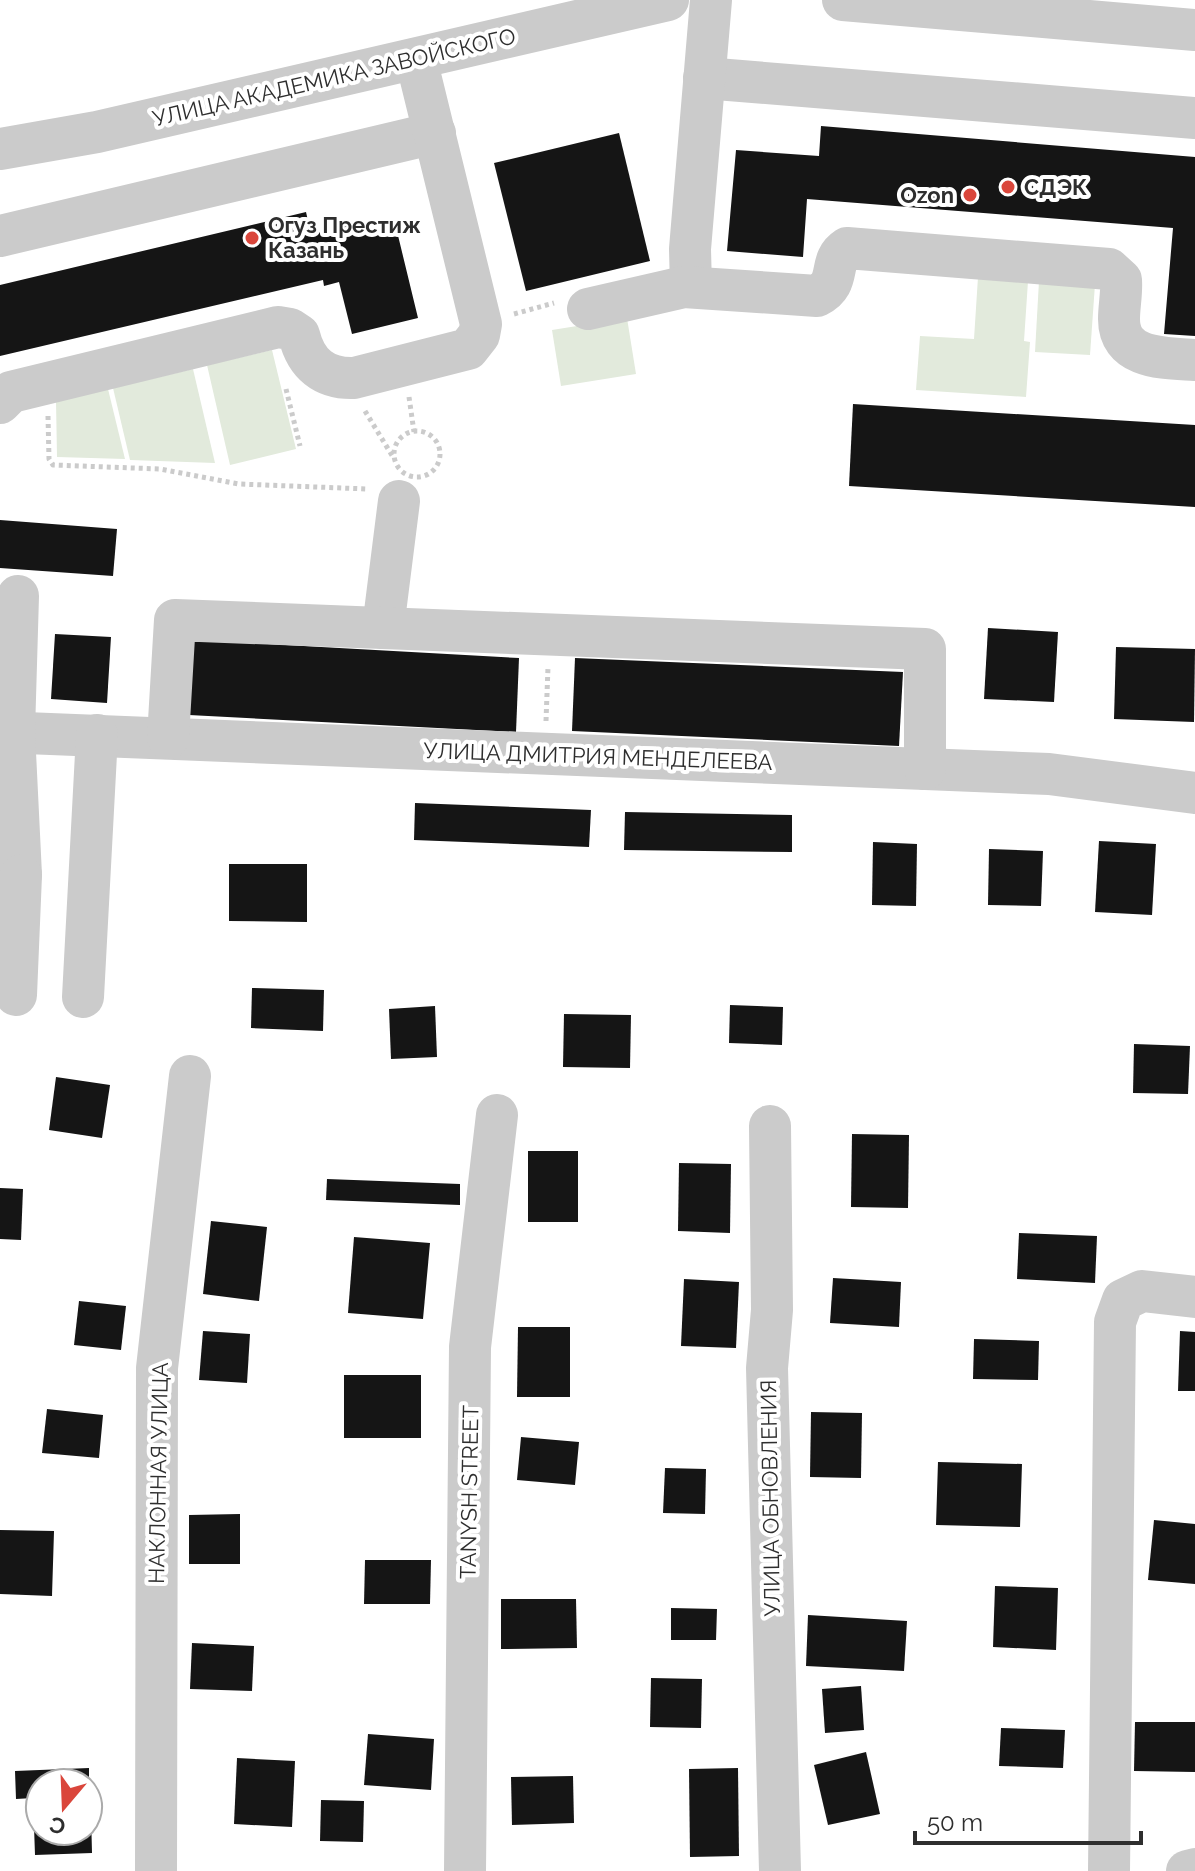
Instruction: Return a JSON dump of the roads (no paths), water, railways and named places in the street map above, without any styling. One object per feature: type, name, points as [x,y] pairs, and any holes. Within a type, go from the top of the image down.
[{"type":"street","name":"УЛИЦА АКАДЕМИКА ЗАВОЙСКОГО","points":[[0,149],[85,135],[668,0]]},
{"type":"street","points":[[691,287],[690,249],[711,0]]},
{"type":"street","points":[[843,0],[1195,30]]},
{"type":"street","points":[[0,403],[11,392],[278,327],[290,329],[299,335],[303,351],[318,369],[342,378],[354,378],[468,349],[479,335],[481,324],[416,59]]},
{"type":"street","points":[[704,78],[1195,118]]},
{"type":"street","points":[[0,236],[435,133]]},
{"type":"street","points":[[576,304],[691,287],[817,296],[832,283],[838,256],[847,248],[1109,269],[1121,280],[1119,322],[1123,336],[1130,345],[1140,353],[1151,356],[1195,360]]},
{"type":"street","points":[[383,628],[389,484]]},
{"type":"street","points":[[16,995],[7,732],[18,596]]},
{"type":"street","points":[[168,738],[175,620],[925,649],[925,769]]},
{"type":"street","name":"УЛИЦА ДМИТРИЯ МЕНДЕЛЕЕВА","points":[[7,732],[1049,774],[1195,793]]},
{"type":"street","points":[[83,997],[97,735]]},
{"type":"street","name":"НАКЛОННАЯ УЛИЦА","points":[[156,1871],[157,1368],[190,1076]]},
{"type":"street","name":"TANYSH STREET","points":[[465,1871],[470,1347],[497,1115]]},
{"type":"street","name":"УЛИЦА ОБНОВЛЕНИЯ","points":[[770,1126],[772,1310],[767,1368],[780,1871]]},
{"type":"street","points":[[1109,1871],[1115,1322],[1123,1300],[1142,1291],[1195,1297]]},
{"type":"street","points":[[1187,1871],[1195,1869]]},
{"type":"place","name":"СДЭК","points":[[1008,187]]},
{"type":"place","name":"Ozon","points":[[970,195]]},
{"type":"place","name":"Огуз Престиж Казань","points":[[252,238]]}]
